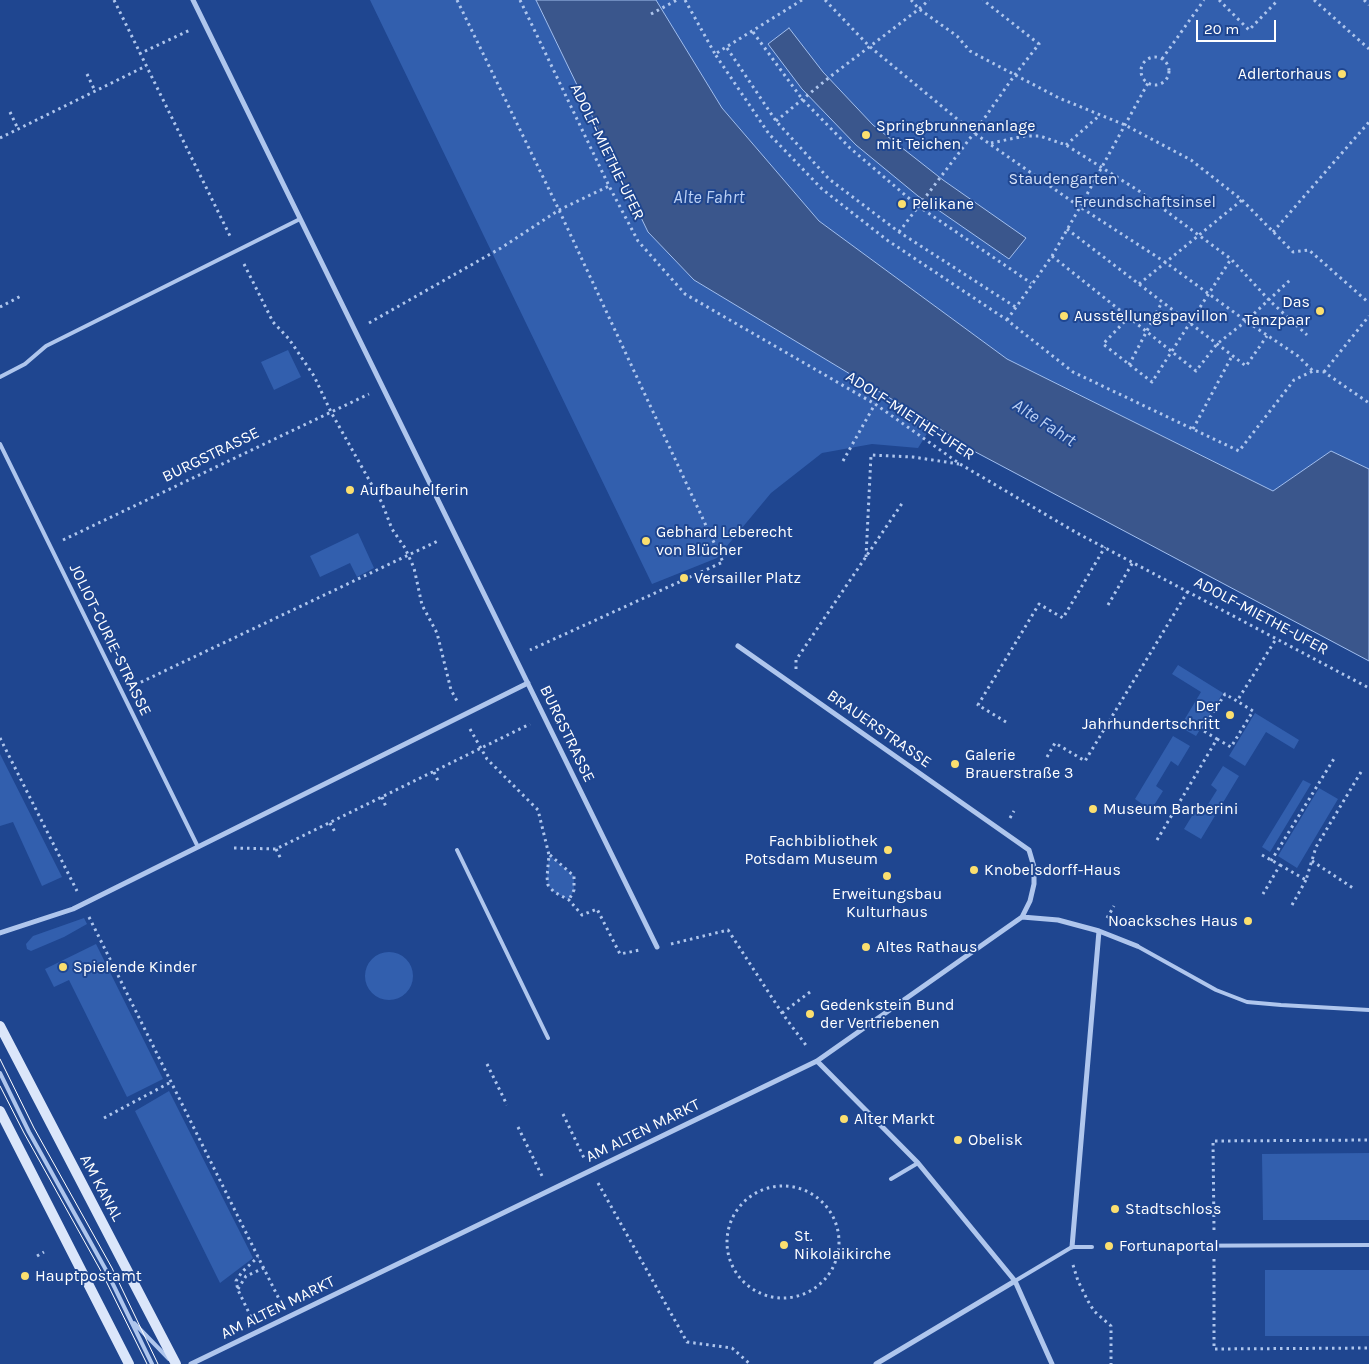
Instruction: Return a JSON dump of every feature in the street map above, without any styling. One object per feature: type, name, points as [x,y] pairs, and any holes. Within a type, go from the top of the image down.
[{"type":"street","name":"BURGSTRASSE","points":[[193,0],[657,947]]},
{"type":"street","name":"BRAUERSTRASSE","points":[[738,646],[1029,850],[1034,867],[1034,884],[1030,901],[1022,916]]},
{"type":"street","points":[[0,933],[73,909],[528,683]]},
{"type":"street","points":[[1022,916],[1058,920],[1098,931],[1137,946]]},
{"type":"street","name":"AM ALTEN MARKT","points":[[191,1364],[817,1061],[1022,916]]},
{"type":"street","points":[[1072,1247],[1098,931]]},
{"type":"street","name":"AM KANAL","points":[[0,1026],[175,1364]]},
{"type":"street","points":[[817,1061],[918,1163],[1016,1281],[1052,1364]]},
{"type":"street","points":[[0,1111],[129,1364]]},
{"type":"street","points":[[876,1364],[1016,1281]]},
{"type":"lane","points":[[0,377],[25,364],[46,346],[300,219]]},
{"type":"lane","name":"JOLIOT-CURIE-STRASSE","points":[[0,444],[198,847]]},
{"type":"lane","points":[[457,850],[548,1038]]},
{"type":"lane","points":[[1137,946],[1216,990],[1246,1002],[1369,1010]]},
{"type":"lane","points":[[0,1072],[29,1132],[106,1270],[152,1364]]},
{"type":"lane","points":[[891,1179],[918,1163]]},
{"type":"lane","points":[[1126,1246],[1369,1245]]},
{"type":"lane","points":[[1016,1281],[1072,1247],[1092,1247]]},
{"type":"lane","points":[[130,1320],[175,1364]]},
{"type":"path","points":[[457,0],[559,210],[723,562],[515,657]]},
{"type":"path","name":"ADOLF-MIETHE-UFER","points":[[520,0],[609,186],[638,241],[685,294],[875,404],[960,464],[1105,548],[1369,688]]},
{"type":"path","points":[[651,14],[677,0]]},
{"type":"path","points":[[685,0],[715,54],[769,134],[822,189],[887,240],[1007,320],[1073,372],[1239,451],[1294,380],[1312,371],[1324,372],[1369,404]]},
{"type":"path","points":[[715,54],[802,0]]},
{"type":"path","points":[[824,0],[869,46],[974,133],[1080,207],[1165,262],[1246,322],[1298,356],[1312,371]]},
{"type":"path","points":[[911,0],[919,9],[957,36],[970,51],[1014,76],[1059,98],[1100,116],[1125,124],[1191,160],[1242,200],[1293,252],[1309,250],[1369,304]]},
{"type":"path","points":[[776,121],[805,96],[929,0]]},
{"type":"path","points":[[899,232],[1039,44],[983,0]]},
{"type":"path","points":[[1162,59],[1204,0]]},
{"type":"path","points":[[1219,0],[1249,30],[1278,0]]},
{"type":"path","points":[[1314,0],[1369,49]]},
{"type":"path","points":[[1364,0],[1369,5]]},
{"type":"path","points":[[140,54],[204,23]]},
{"type":"path","points":[[753,32],[802,99],[850,148],[918,206],[1031,283]]},
{"type":"path","points":[[727,48],[776,121],[829,179],[899,232],[1016,308]]},
{"type":"path","points":[[1154,57],[1162,59],[1166,62],[1169,70],[1167,78],[1160,84],[1148,83],[1142,76],[1143,64],[1146,60],[1154,57]]},
{"type":"path","points":[[0,138],[146,66]]},
{"type":"path","points":[[87,74],[95,91]]},
{"type":"path","points":[[1007,320],[1031,283],[1052,256],[1148,83]]},
{"type":"path","points":[[10,112],[18,129]]},
{"type":"path","points":[[1066,145],[1100,116]]},
{"type":"path","points":[[1273,232],[1369,122]]},
{"type":"path","points":[[990,144],[1025,136],[1040,136],[1066,145],[1139,191],[1231,259],[1269,300],[1307,335]]},
{"type":"path","points":[[355,331],[501,248],[559,210],[609,186]]},
{"type":"path","points":[[1139,284],[1242,200]]},
{"type":"path","points":[[1067,229],[1246,366],[1267,336]]},
{"type":"path","points":[[1052,256],[1196,371],[1218,344],[1246,322],[1290,280]]},
{"type":"path","points":[[1129,317],[1103,344],[1152,382],[1231,259]]},
{"type":"path","points":[[0,307],[21,296]]},
{"type":"path","points":[[1129,365],[1162,302]]},
{"type":"path","points":[[1324,372],[1369,316]]},
{"type":"path","points":[[1193,428],[1232,356]]},
{"type":"path","name":"BURGSTRASSE","points":[[51,547],[383,387]]},
{"type":"path","points":[[843,461],[875,404]]},
{"type":"path","points":[[866,558],[871,455],[912,457],[960,464]]},
{"type":"path","points":[[368,478],[414,568],[422,605],[437,633],[451,690],[487,759],[538,810],[549,855],[548,885],[554,892],[569,900],[582,916],[597,909],[620,954],[728,930],[782,1013],[817,1061]]},
{"type":"path","points":[[795,686],[796,660],[904,502]]},
{"type":"path","points":[[122,691],[455,533]]},
{"type":"path","points":[[1006,722],[978,705],[1039,604],[1063,618],[1105,548]]},
{"type":"path","points":[[1108,604],[1133,562]]},
{"type":"path","points":[[1047,757],[1055,743],[1085,761],[1188,591]]},
{"type":"path","points":[[1237,701],[1276,639]]},
{"type":"path","points":[[1225,694],[1253,712],[1232,748],[1217,739],[1202,730],[1225,694]]},
{"type":"path","points":[[198,847],[276,850],[544,717]]},
{"type":"path","points":[[0,738],[277,1295]]},
{"type":"path","points":[[1157,840],[1217,739]]},
{"type":"path","points":[[1271,860],[1335,757]]},
{"type":"path","points":[[434,772],[438,782]]},
{"type":"path","points":[[1292,905],[1306,880],[1316,847],[1361,772]]},
{"type":"path","points":[[382,797],[386,807]]},
{"type":"path","points":[[330,823],[334,832]]},
{"type":"path","points":[[276,850],[281,859]]},
{"type":"path","points":[[1262,854],[1306,880]]},
{"type":"path","points":[[549,855],[574,876],[574,890],[569,900]]},
{"type":"path","points":[[1312,861],[1353,888]]},
{"type":"path","points":[[1263,894],[1280,866]]},
{"type":"path","points":[[782,1013],[810,992]]},
{"type":"path","points":[[487,1064],[507,1105]]},
{"type":"path","points":[[104,1118],[171,1082]]},
{"type":"path","points":[[563,1114],[590,1171],[687,1342],[732,1348],[750,1364]]},
{"type":"path","points":[[518,1127],[549,1190]]},
{"type":"path","points":[[1369,1140],[1213,1141],[1214,1349],[1369,1348]]},
{"type":"path","points":[[788,1186],[805,1191],[821,1201],[832,1215],[838,1233],[838,1250],[834,1266],[824,1280],[812,1290],[796,1297],[779,1298],[763,1295],[748,1287],[736,1274],[729,1260],[726,1242],[730,1223],[738,1207],[752,1195],[769,1188],[788,1186]]},
{"type":"path","points":[[1072,1247],[1074,1270],[1082,1291],[1094,1310],[1111,1326],[1112,1364]]},
{"type":"path","points":[[37,1256],[44,1252]]},
{"type":"path","points":[[258,1257],[242,1272],[236,1281],[238,1290],[258,1332]]},
{"type":"path","points":[[238,1290],[246,1276],[264,1268]]},
{"type":"green space","points":[[370,0],[536,0],[648,232],[694,280],[933,424],[918,448],[872,444],[822,453],[771,493],[717,558],[652,584]]},
{"type":"green space","name":"Freundschaftsinsel","points":[[656,0],[1369,0],[1369,469],[1331,451],[1273,491],[1007,359],[819,221],[722,108]]},
{"type":"green space","points":[[288,350],[301,377],[274,390],[261,362]]},
{"type":"green space","points":[[358,533],[374,568],[357,577],[350,563],[320,577],[310,556]]},
{"type":"green space","points":[[1178,665],[1223,693],[1196,736],[1180,727],[1201,692],[1172,674]]},
{"type":"green space","points":[[1255,713],[1299,740],[1294,749],[1266,732],[1245,766],[1229,756]]},
{"type":"green space","points":[[1173,736],[1190,746],[1178,766],[1171,761],[1156,786],[1163,791],[1151,810],[1135,799]]},
{"type":"green space","points":[[0,754],[62,877],[42,886],[13,822],[0,826]]},
{"type":"green space","points":[[1223,766],[1239,776],[1201,839],[1184,829],[1195,811],[1202,814],[1217,790],[1211,785]]},
{"type":"green space","points":[[1303,780],[1311,784],[1270,852],[1262,847]]},
{"type":"green space","points":[[1319,788],[1338,799],[1297,868],[1278,856]]},
{"type":"green space","points":[[549,855],[574,876],[574,890],[569,900],[554,892],[548,885]]},
{"type":"green space","points":[[84,918],[87,924],[64,937],[31,951],[27,949],[26,944],[33,936]]},
{"type":"green space","points":[[96,944],[163,1079],[127,1097],[69,980],[54,987],[45,969]]},
{"type":"green space","points":[[389,952],[398,954],[406,959],[411,967],[413,976],[411,985],[406,993],[398,998],[389,1000],[380,998],[372,993],[367,985],[365,976],[367,967],[372,959],[380,954]]},
{"type":"green space","points":[[169,1091],[253,1258],[220,1283],[135,1111]]},
{"type":"green space","points":[[1369,1153],[1369,1220],[1263,1220],[1262,1154]]},
{"type":"green space","points":[[1265,1270],[1369,1270],[1369,1336],[1265,1336]]},
{"type":"water","name":"Alte Fahrt","points":[[536,0],[656,0],[722,108],[819,221],[1007,359],[1273,491],[1331,451],[1369,469],[1369,661],[968,448],[933,424],[694,280],[648,232]]},
{"type":"water","name":"Springbrunnenanlage mit Teichen","points":[[789,28],[823,72],[873,125],[943,180],[1026,238],[1009,259],[918,196],[856,145],[802,89],[768,44]]},
{"type":"tram line","points":[[0,1059],[34,1128],[112,1268],[158,1364]]},
{"type":"tram line","points":[[0,1086],[102,1273],[147,1364]]},
{"type":"place","name":"Adlertorhaus","points":[[1342,74]]},
{"type":"place","name":"Springbrunnenanlage mit Teichen","points":[[866,135]]},
{"type":"place","name":"Pelikane","points":[[902,204]]},
{"type":"place","name":"Das Tanzpaar","points":[[1320,311]]},
{"type":"place","name":"Ausstellungspavillon","points":[[1064,316]]},
{"type":"place","name":"Aufbauhelferin","points":[[350,490]]},
{"type":"place","name":"Gebhard Leberecht von Blücher","points":[[646,541]]},
{"type":"place","name":"Versailler Platz","points":[[684,578]]},
{"type":"place","name":"Der Jahrhundertschritt","points":[[1230,715]]},
{"type":"place","name":"Galerie Brauerstraße 3","points":[[955,764]]},
{"type":"place","name":"Museum Barberini","points":[[1093,809]]},
{"type":"place","name":"Fachbibliothek Potsdam Museum","points":[[888,850]]},
{"type":"place","name":"Knobelsdorff-Haus","points":[[974,870]]},
{"type":"place","name":"Erweitungsbau Kulturhaus","points":[[887,876]]},
{"type":"place","name":"Noacksches Haus","points":[[1248,921]]},
{"type":"place","name":"Altes Rathaus","points":[[866,947]]},
{"type":"place","name":"Spielende Kinder","points":[[63,967]]},
{"type":"place","name":"Gedenkstein Bund der Vertriebenen","points":[[810,1014]]},
{"type":"place","name":"Alter Markt","points":[[844,1119]]},
{"type":"place","name":"Obelisk","points":[[958,1140]]},
{"type":"place","name":"Stadtschloss","points":[[1115,1209]]},
{"type":"place","name":"St. Nikolaikirche","points":[[784,1245]]},
{"type":"place","name":"Fortunaportal","points":[[1109,1246]]},
{"type":"place","name":"Hauptpostamt","points":[[25,1276]]},
{"type":"park label","name":"Staudengarten","points":[[1063,179]]}]
